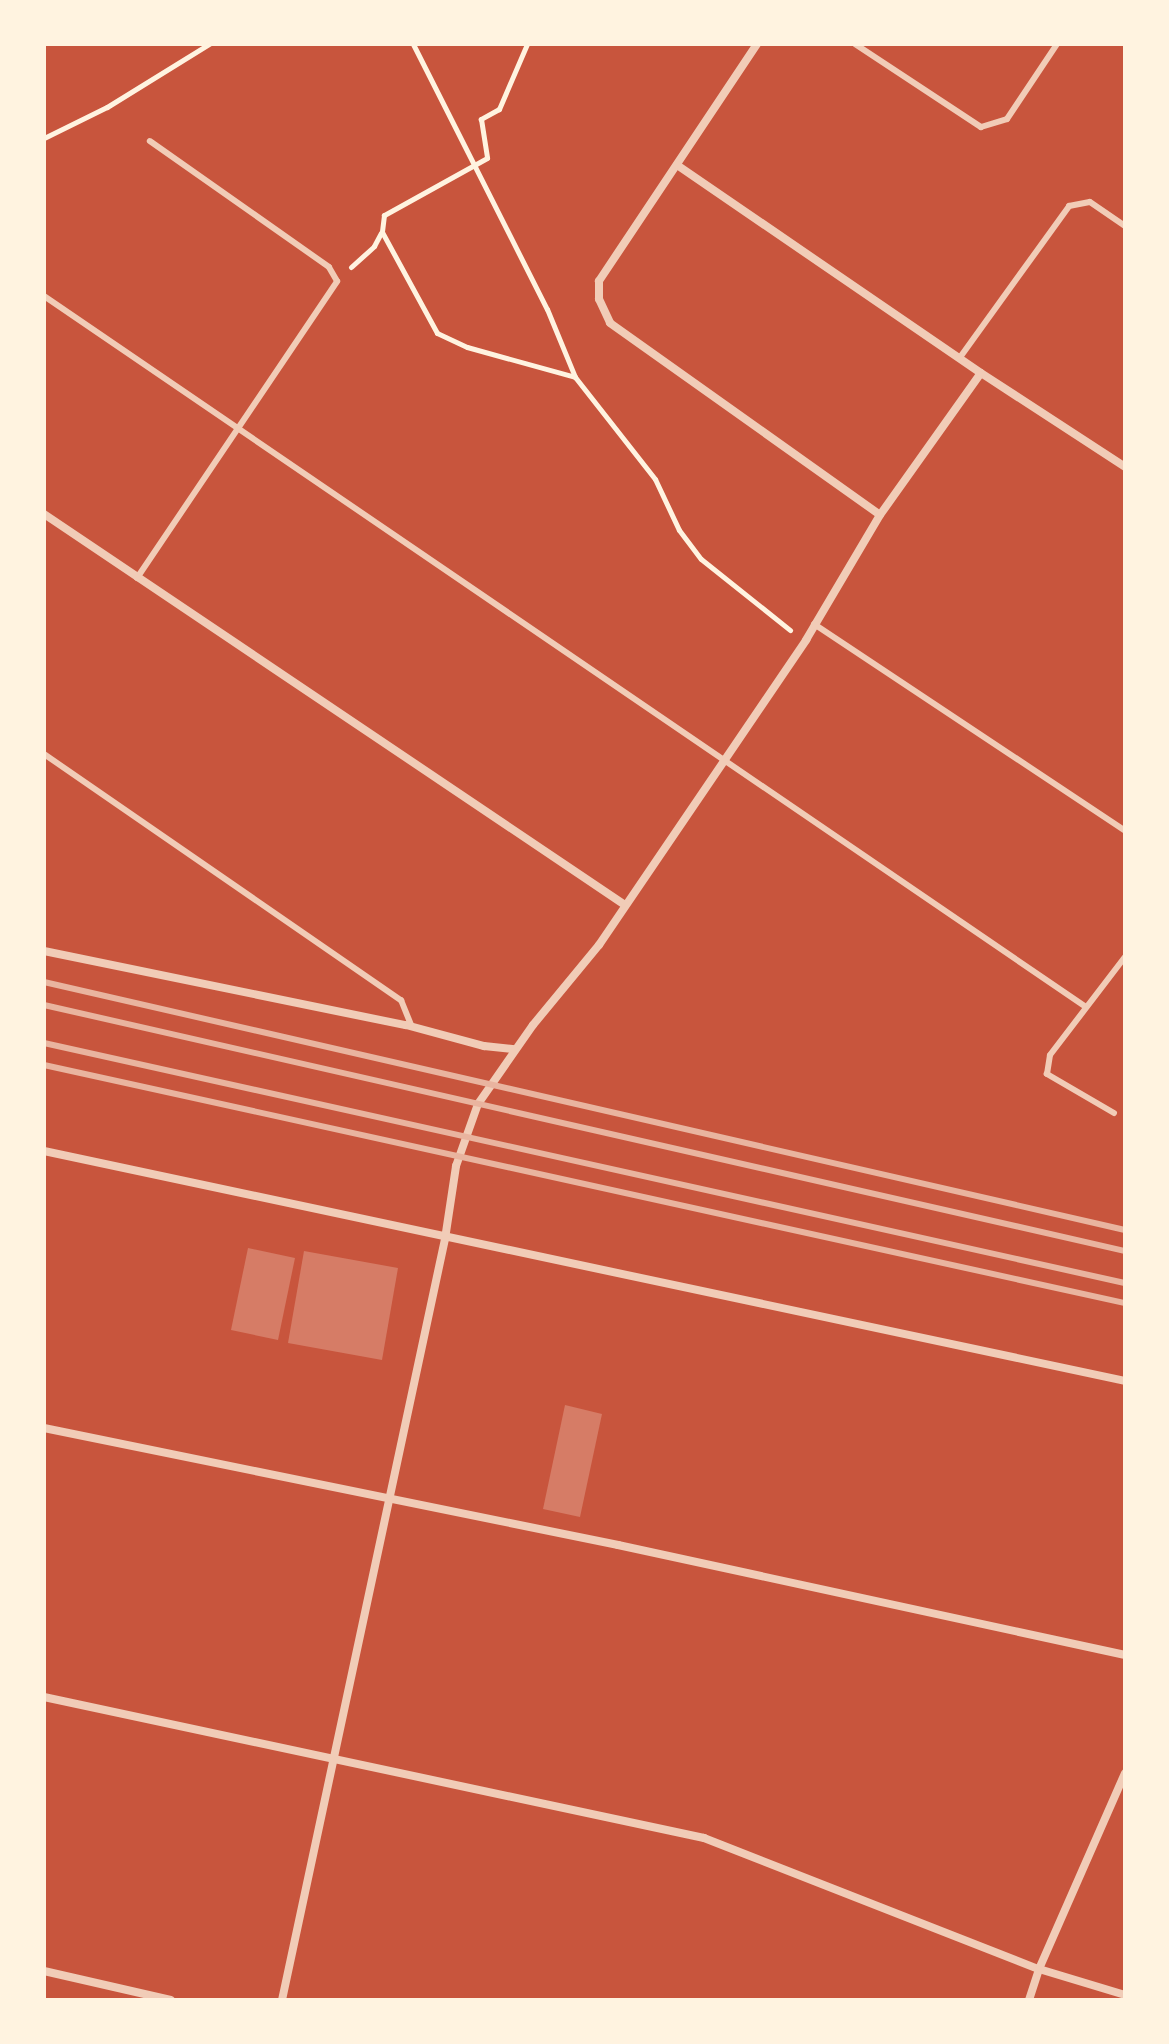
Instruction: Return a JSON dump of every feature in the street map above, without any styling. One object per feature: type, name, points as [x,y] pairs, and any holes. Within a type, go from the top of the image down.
[{"type":"street","points":[[757,44],[599,281],[599,299],[610,323],[880,515]]},
{"type":"street","points":[[677,165],[961,356],[981,373],[1125,467]]},
{"type":"street","points":[[282,2000],[391,1498],[445,1239],[456,1166],[478,1104],[515,1049],[599,945],[814,624],[880,515],[981,373]]},
{"type":"street","points":[[44,514],[625,905]]},
{"type":"street","points":[[44,951],[412,1027],[484,1046],[515,1049]]},
{"type":"street","points":[[44,1151],[445,1239],[1125,1381]]},
{"type":"street","points":[[44,1428],[391,1498],[1125,1655]]},
{"type":"street","points":[[44,1697],[704,1838],[1039,1969],[1125,1995]]},
{"type":"street","points":[[1029,2000],[1039,1969],[1125,1773]]},
{"type":"street","points":[[44,1971],[171,2000]]},
{"type":"lane","points":[[855,44],[981,127],[1007,119],[1057,44]]},
{"type":"lane","points":[[137,578],[337,281],[329,267],[150,141]]},
{"type":"lane","points":[[961,356],[1069,206],[1090,202],[1125,226]]},
{"type":"lane","points":[[44,296],[1086,1007]]},
{"type":"lane","points":[[814,624],[1125,831]]},
{"type":"lane","points":[[44,754],[401,1000],[412,1027]]},
{"type":"lane","points":[[1114,1113],[1047,1074],[1050,1055],[1125,957]]},
{"type":"path","points":[[44,138],[107,107],[209,44]]},
{"type":"path","points":[[413,44],[547,309],[575,377],[655,479],[679,530],[701,559],[780,625]]},
{"type":"path","points":[[337,281],[374,246],[382,232],[384,215],[487,158],[481,119],[499,109],[527,44]]},
{"type":"path","points":[[382,232],[437,333],[467,347],[575,377]]},
{"type":"building","points":[[248,1248],[295,1258],[278,1340],[231,1330]]},
{"type":"building","points":[[304,1251],[398,1268],[382,1360],[288,1343]]},
{"type":"building","points":[[565,1405],[602,1414],[580,1517],[543,1509]]},
{"type":"railway","points":[[44,982],[1125,1230]]},
{"type":"railway","points":[[44,1005],[1125,1251]]},
{"type":"railway","points":[[44,1043],[1125,1283]]},
{"type":"railway","points":[[44,1065],[1125,1303]]}]
